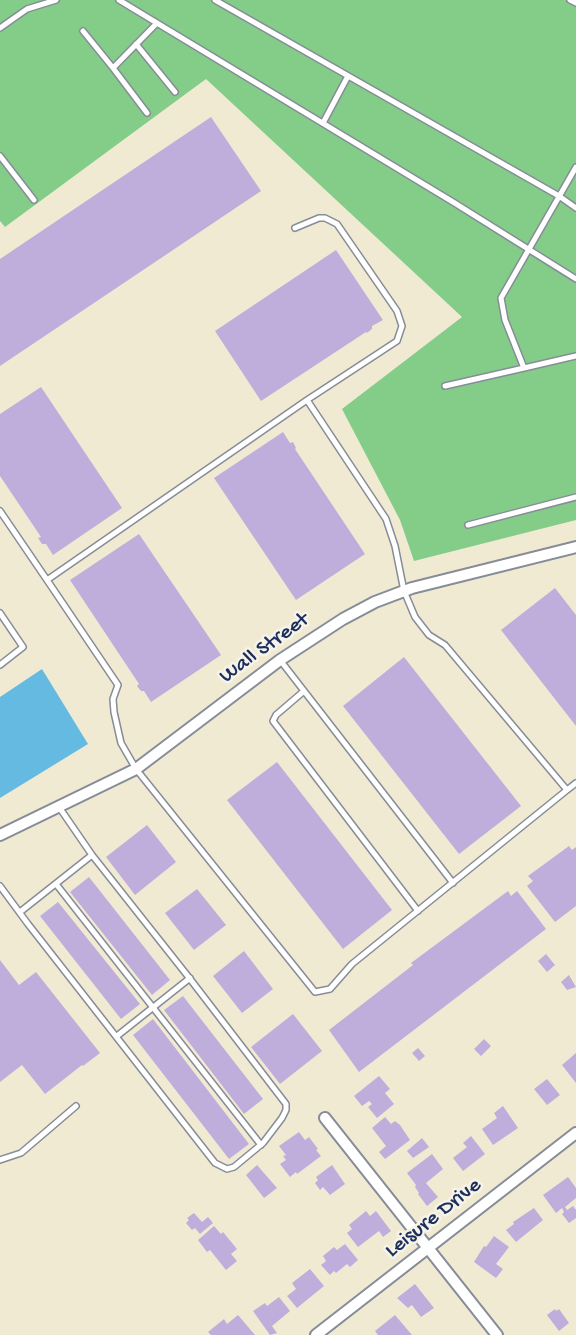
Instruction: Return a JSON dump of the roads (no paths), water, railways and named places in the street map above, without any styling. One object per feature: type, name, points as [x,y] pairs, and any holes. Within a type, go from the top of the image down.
[{"type":"street","name":"Wall Street","points":[[0,836],[136,769],[280,660],[343,619],[375,602],[404,591],[576,547]]},
{"type":"street","points":[[325,1118],[497,1335]]},
{"type":"street","name":"Leisure Drive","points":[[316,1335],[576,1133]]},
{"type":"lane","points":[[0,28],[27,9],[56,0]]},
{"type":"lane","points":[[119,0],[576,279]]},
{"type":"lane","points":[[215,0],[559,196],[576,208]]},
{"type":"lane","points":[[570,0],[576,3]]},
{"type":"lane","points":[[113,68],[157,23]]},
{"type":"lane","points":[[83,31],[147,113]]},
{"type":"lane","points":[[136,44],[175,92]]},
{"type":"lane","points":[[322,123],[348,76]]},
{"type":"lane","points":[[0,156],[34,200]]},
{"type":"lane","points":[[524,368],[505,320],[501,298],[576,167]]},
{"type":"lane","points":[[48,580],[307,400],[391,345],[401,334],[402,327],[397,311],[337,224],[325,218],[319,218],[294,228]]},
{"type":"lane","points":[[445,386],[576,356]]},
{"type":"lane","points":[[307,400],[386,519],[395,546],[404,591],[415,617],[429,634],[445,645],[567,790]]},
{"type":"lane","points":[[468,525],[576,498]]},
{"type":"lane","points":[[0,511],[118,685],[113,699],[114,712],[121,743],[136,769],[315,992],[330,989],[352,964],[576,783]]},
{"type":"lane","points":[[0,613],[23,647],[0,665]]},
{"type":"lane","points":[[280,660],[453,883]]},
{"type":"lane","points":[[304,691],[276,715],[273,721],[418,911]]},
{"type":"lane","points":[[0,886],[216,1163],[227,1169],[234,1167],[261,1145],[282,1118],[286,1104],[92,855],[59,806]]},
{"type":"lane","points":[[20,912],[92,855]]},
{"type":"lane","points":[[56,884],[261,1145]]},
{"type":"lane","points":[[117,1036],[190,978]]},
{"type":"lane","points":[[0,1160],[21,1154],[76,1106]]},
{"type":"water","points":[[42,669],[88,744],[0,798],[0,697]]}]
